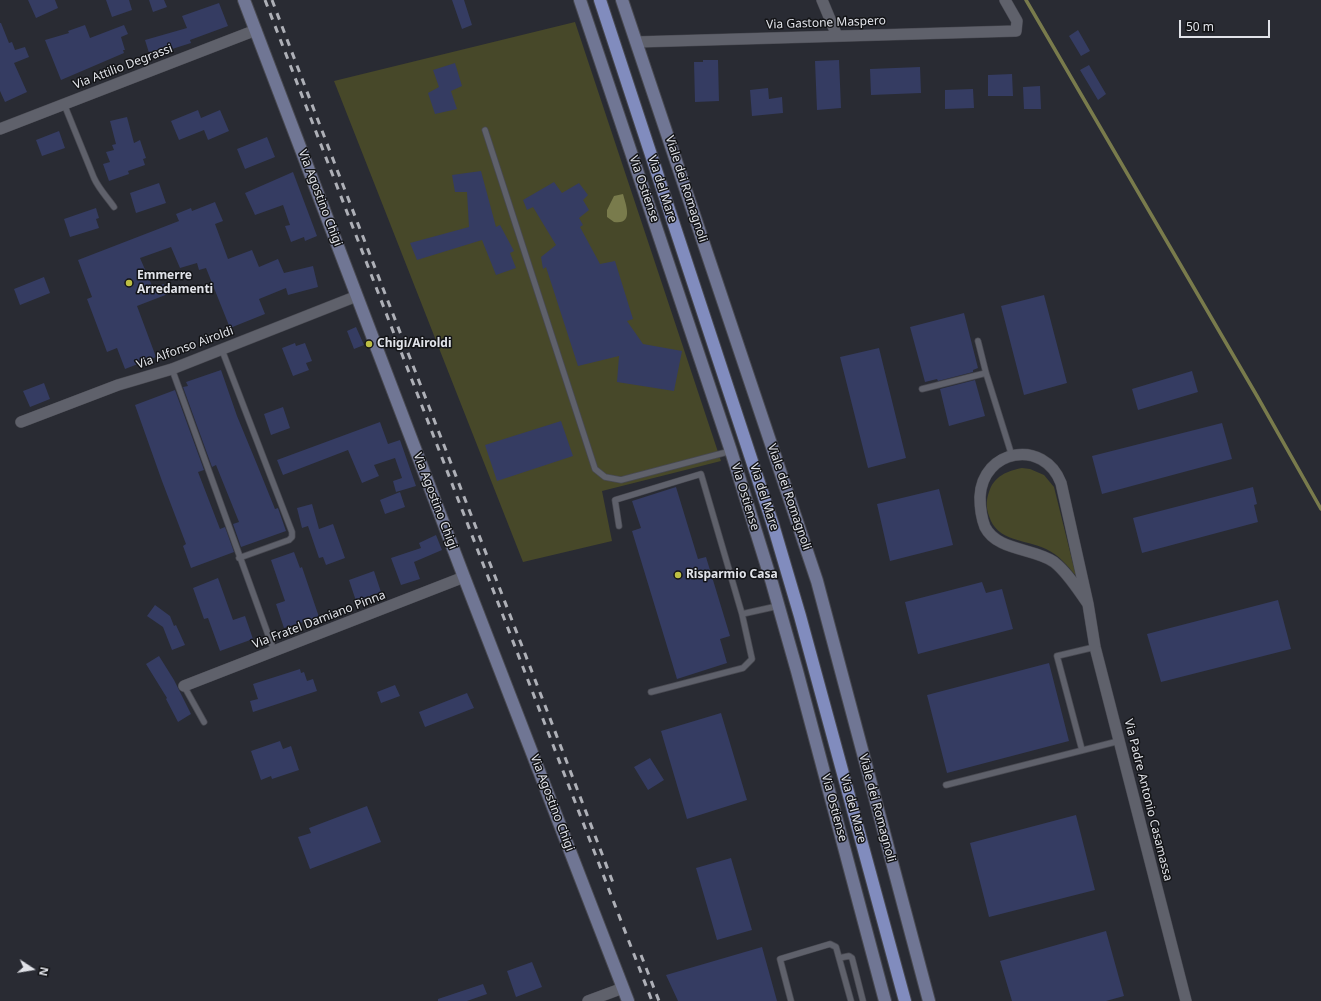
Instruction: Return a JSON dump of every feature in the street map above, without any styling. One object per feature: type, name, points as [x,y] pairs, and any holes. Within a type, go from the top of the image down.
[{"type":"main road","name":"Via Agostino Chigi","points":[[244,0],[464,577],[628,1001]]},
{"type":"main road","name":"Via Ostiense","points":[[580,0],[731,451],[779,606],[885,1001]]},
{"type":"main road","name":"Via del Mare","points":[[600,0],[776,536],[802,624],[904,1001]]},
{"type":"main road","name":"Viale dei Romagnoli","points":[[622,0],[817,581],[929,1001]]},
{"type":"street","points":[[822,0],[836,36]]},
{"type":"street","name":"Via Gastone Maspero","points":[[636,42],[1016,31],[1017,21],[1005,0]]},
{"type":"street","name":"Via Attilio Degrassi","points":[[0,128],[256,30]]},
{"type":"street","name":"Via Alfonso Airoldi","points":[[21,422],[118,385],[172,369],[357,296]]},
{"type":"street","name":"Via Padre Antonio Casamassa","points":[[1088,604],[1054,562],[1041,555],[1003,543],[985,527],[980,505],[980,493],[983,481],[995,464],[1006,457],[1027,455],[1039,458],[1051,466],[1061,483],[1088,604],[1095,647],[1186,1001]]},
{"type":"street","name":"Via Fratel Damiano Pinna","points":[[184,686],[464,577]]},
{"type":"street","points":[[588,1001],[623,988]]},
{"type":"lane","points":[[64,104],[94,178],[98,186],[114,207]]},
{"type":"lane","points":[[485,130],[595,469],[605,477],[621,480],[731,451]]},
{"type":"lane","points":[[978,341],[986,374],[1012,456]]},
{"type":"lane","points":[[222,350],[292,532],[292,537],[289,540],[239,558]]},
{"type":"lane","points":[[172,369],[274,652]]},
{"type":"lane","points":[[922,389],[986,374]]},
{"type":"lane","points":[[619,526],[615,500],[701,474],[742,614],[752,659],[743,668],[651,692]]},
{"type":"lane","points":[[742,614],[779,606]]},
{"type":"lane","points":[[1082,750],[1057,656],[1095,647]]},
{"type":"lane","points":[[184,686],[204,722]]},
{"type":"lane","points":[[946,786],[1119,741]]},
{"type":"lane","points":[[790,1001],[780,959],[830,944],[836,947],[851,1001]]},
{"type":"lane","points":[[839,958],[849,956],[852,958],[863,1001]]},
{"type":"shaded area","points":[[575,22],[721,461],[602,491],[612,541],[523,562],[334,81]]},
{"type":"shaded area","points":[[623,194],[627,208],[626,217],[620,222],[614,222],[607,217],[607,210],[614,196]]},
{"type":"shaded area","points":[[1022,468],[1030,469],[1044,475],[1054,487],[1076,576],[1051,551],[1005,535],[998,531],[993,524],[988,513],[987,504],[991,486],[1002,475]]},
{"type":"building","points":[[28,0],[55,0],[58,8],[36,18]]},
{"type":"building","points":[[106,0],[129,0],[132,10],[112,17]]},
{"type":"building","points":[[149,0],[164,0],[167,7],[153,12]]},
{"type":"building","points":[[452,0],[464,0],[472,25],[462,29]]},
{"type":"building","points":[[219,3],[228,26],[190,40],[191,43],[150,56],[145,40],[187,28],[182,16]]},
{"type":"building","points":[[0,23],[9,43],[12,42],[15,50],[25,47],[29,57],[14,63],[27,92],[5,102],[0,91]]},
{"type":"building","points":[[85,25],[90,38],[124,25],[128,34],[121,37],[125,50],[123,50],[124,53],[61,80],[45,40],[69,33],[68,31]]},
{"type":"building","points":[[1078,30],[1090,51],[1081,56],[1069,36]]},
{"type":"building","points":[[703,60],[718,60],[719,101],[695,102],[694,62],[703,62]]},
{"type":"building","points":[[839,60],[841,108],[817,110],[815,61]]},
{"type":"building","points":[[455,63],[462,86],[451,91],[457,109],[435,114],[428,93],[439,87],[433,70]]},
{"type":"building","points":[[1089,65],[1106,94],[1098,100],[1080,70]]},
{"type":"building","points":[[920,67],[921,93],[871,95],[870,69]]},
{"type":"building","points":[[1012,74],[1013,96],[988,96],[988,75]]},
{"type":"building","points":[[1040,86],[1041,109],[1024,109],[1023,87]]},
{"type":"building","points":[[768,88],[769,99],[782,97],[783,113],[752,116],[750,90]]},
{"type":"building","points":[[973,89],[974,108],[945,109],[945,90]]},
{"type":"building","points":[[198,110],[201,118],[220,110],[229,131],[208,140],[204,130],[179,140],[171,121]]},
{"type":"building","points":[[127,117],[134,143],[140,140],[146,158],[143,159],[145,165],[128,171],[129,174],[109,181],[103,164],[110,162],[106,152],[114,150],[112,145],[116,144],[110,121]]},
{"type":"building","points":[[59,131],[65,148],[42,156],[36,140]]},
{"type":"building","points":[[267,137],[275,157],[245,169],[237,149]]},
{"type":"building","points":[[481,171],[496,227],[500,225],[514,251],[510,253],[516,268],[496,275],[482,240],[417,260],[410,243],[469,227],[467,192],[455,192],[452,175]]},
{"type":"building","points":[[293,172],[317,236],[305,241],[304,237],[291,242],[285,226],[290,225],[283,205],[255,215],[245,193]]},
{"type":"building","points":[[554,182],[562,193],[579,183],[588,195],[583,200],[589,210],[579,218],[583,225],[580,227],[600,264],[615,261],[633,319],[627,321],[643,344],[682,351],[674,391],[617,382],[619,356],[578,366],[546,267],[543,269],[541,257],[556,245],[533,207],[527,210],[523,200]]},
{"type":"building","points":[[159,183],[166,203],[136,213],[130,193]]},
{"type":"building","points":[[215,202],[223,221],[215,224],[228,259],[252,250],[259,267],[278,259],[284,273],[313,266],[318,287],[288,295],[286,288],[259,299],[265,314],[230,328],[206,268],[199,270],[197,263],[180,268],[171,247],[140,258],[153,288],[164,284],[168,294],[137,306],[156,357],[125,369],[117,348],[107,352],[87,299],[92,297],[78,260],[179,221],[176,214],[191,208],[192,211]]},
{"type":"building","points":[[96,208],[99,218],[96,219],[99,228],[70,237],[64,219]]},
{"type":"building","points":[[44,277],[50,293],[20,305],[14,289]]},
{"type":"building","points":[[1044,295],[1067,383],[1024,395],[1001,306]]},
{"type":"building","points":[[964,313],[978,368],[973,370],[973,372],[938,381],[937,379],[925,382],[910,327]]},
{"type":"building","points":[[356,327],[364,345],[354,349],[347,331]]},
{"type":"building","points":[[295,343],[296,346],[305,343],[312,361],[306,363],[309,370],[293,376],[282,348]]},
{"type":"building","points":[[879,348],[906,458],[868,468],[840,357]]},
{"type":"building","points":[[221,370],[237,416],[275,509],[278,508],[286,531],[241,547],[233,524],[239,522],[216,465],[212,467],[183,387],[188,386],[186,382]]},
{"type":"building","points":[[1192,371],[1198,392],[1138,410],[1132,389]]},
{"type":"building","points":[[975,380],[985,416],[949,426],[940,389]]},
{"type":"building","points":[[44,383],[50,399],[30,407],[23,391]]},
{"type":"building","points":[[175,390],[204,470],[198,472],[220,529],[225,527],[234,552],[191,568],[183,546],[186,544],[135,405]]},
{"type":"building","points":[[283,407],[290,428],[271,435],[264,414]]},
{"type":"building","points":[[561,421],[573,456],[497,481],[485,445]]},
{"type":"building","points":[[380,422],[388,444],[400,440],[416,486],[396,492],[393,481],[402,478],[395,458],[374,465],[379,476],[362,483],[348,450],[283,475],[277,460]]},
{"type":"building","points":[[1222,423],[1232,459],[1102,494],[1092,456]]},
{"type":"building","points":[[676,487],[698,559],[706,557],[730,636],[720,639],[727,663],[677,679],[632,531],[641,528],[632,501]]},
{"type":"building","points":[[1253,487],[1257,504],[1254,505],[1258,522],[1142,553],[1133,518]]},
{"type":"building","points":[[939,489],[953,545],[890,561],[877,504]]},
{"type":"building","points":[[400,492],[405,507],[385,514],[380,500]]},
{"type":"building","points":[[312,504],[319,529],[333,524],[345,558],[326,565],[323,557],[319,558],[308,526],[302,528],[297,508]]},
{"type":"building","points":[[436,535],[442,550],[414,562],[420,579],[401,585],[391,558],[421,548],[419,543]]},
{"type":"building","points":[[294,552],[300,568],[302,567],[319,617],[284,628],[276,604],[285,601],[271,560]]},
{"type":"building","points":[[374,571],[381,592],[356,601],[349,580]]},
{"type":"building","points":[[218,578],[233,620],[245,616],[253,639],[220,651],[208,618],[204,619],[193,588]]},
{"type":"building","points":[[982,582],[986,593],[1002,589],[1013,629],[918,654],[905,602]]},
{"type":"building","points":[[1278,600],[1291,649],[1161,682],[1147,634]]},
{"type":"building","points":[[155,605],[170,616],[185,645],[172,650],[163,627],[147,616]]},
{"type":"building","points":[[159,656],[174,680],[191,714],[178,722],[166,699],[167,698],[146,664]]},
{"type":"building","points":[[1049,663],[1069,741],[947,773],[927,695]]},
{"type":"building","points":[[300,669],[301,673],[304,672],[307,681],[313,679],[317,691],[253,712],[250,701],[258,699],[253,684]]},
{"type":"building","points":[[395,685],[400,696],[381,703],[377,692]]},
{"type":"building","points":[[467,693],[474,708],[425,727],[419,712]]},
{"type":"building","points":[[721,713],[747,800],[687,819],[661,731]]},
{"type":"building","points":[[280,741],[283,749],[291,746],[299,770],[272,779],[271,776],[261,780],[251,751]]},
{"type":"building","points":[[650,758],[664,780],[648,790],[634,767]]},
{"type":"building","points":[[367,806],[381,842],[310,869],[298,837],[311,833],[309,828]]},
{"type":"building","points":[[1076,815],[1095,890],[989,917],[970,843]]},
{"type":"building","points":[[731,858],[752,930],[717,940],[696,868]]},
{"type":"building","points":[[1106,931],[1124,996],[1106,1001],[1012,1001],[1000,961]]},
{"type":"building","points":[[762,947],[777,1001],[678,1001],[666,975]]},
{"type":"building","points":[[532,962],[542,987],[516,997],[507,971]]},
{"type":"building","points":[[483,984],[487,994],[467,1001],[438,1001],[438,999]]},
{"type":"waterway","points":[[1026,0],[1257,396],[1321,509]]},
{"type":"railway","points":[[265,0],[652,1001]]},
{"type":"railway","points":[[272,0],[615,888]]},
{"type":"railway","points":[[641,955],[659,1001]]},
{"type":"place","name":"Emmerre Arredamenti","points":[[129,283]]},
{"type":"place","name":"Chigi/Airoldi","points":[[369,344]]},
{"type":"place","name":"Risparmio Casa","points":[[678,575]]}]
